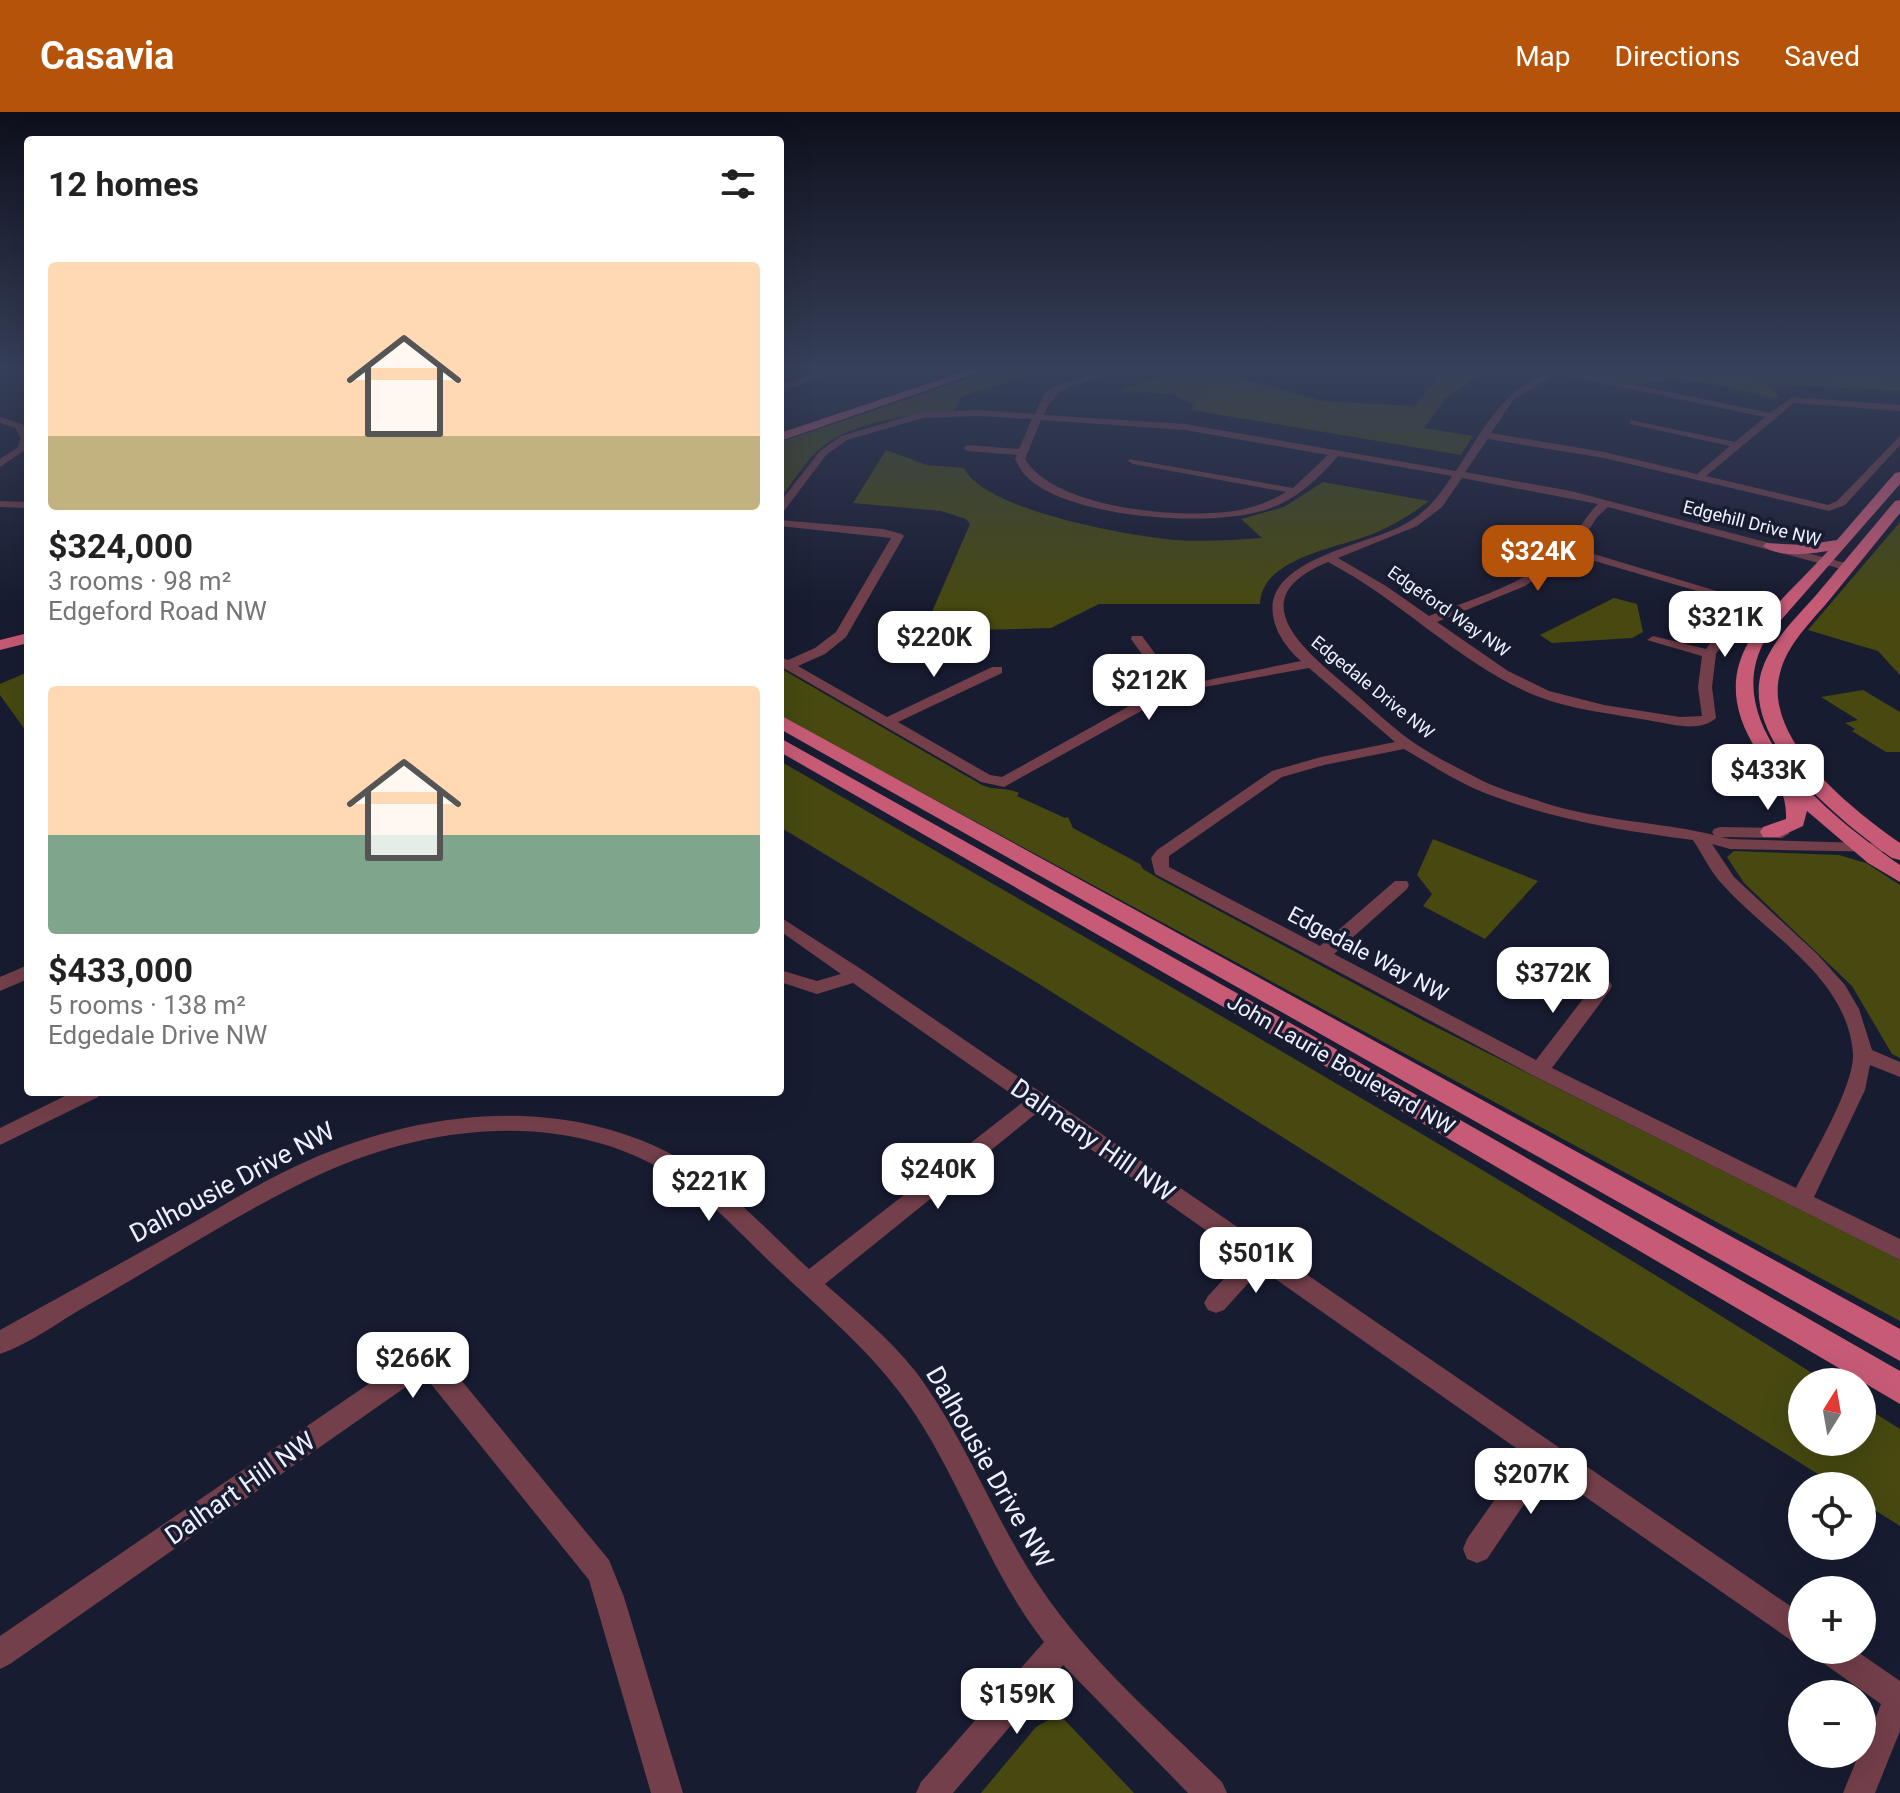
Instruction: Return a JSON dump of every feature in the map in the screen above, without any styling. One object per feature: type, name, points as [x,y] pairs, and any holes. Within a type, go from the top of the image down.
[{"type":"main road","points":[[1771,832],[1790,826],[1798,816],[1787,778],[1751,721],[1743,695],[1743,670],[1751,649],[1900,476]]},
{"type":"main road","points":[[1895,850],[1857,837],[1780,733],[1769,691],[1773,664],[1783,645],[1900,504]]},
{"type":"main road","points":[[1771,546],[1804,550],[1840,544]]},
{"type":"main road","points":[[0,645],[24,639]]},
{"type":"main road","points":[[0,662],[24,656]]},
{"type":"main road","name":"John Laurie Boulevard NW","points":[[784,723],[1900,1346]]},
{"type":"main road","name":"John Laurie Boulevard NW","points":[[784,746],[1276,1026],[1900,1389]]},
{"type":"main road","points":[[1787,778],[1900,875]]},
{"type":"main road","points":[[1801,1290],[1900,1329]]},
{"type":"main road","points":[[1825,1348],[1900,1396]]},
{"type":"street","points":[[0,464],[17,449]]},
{"type":"street","name":"Edgehill Drive NW","points":[[784,504],[827,449]]},
{"type":"street","points":[[987,449],[1021,452],[1024,470],[1038,482],[1074,496],[1155,514],[1195,517],[1239,514],[1264,507],[1307,484],[1336,452]]},
{"type":"street","name":"Edgehill Drive NW","points":[[1321,449],[1606,503],[1849,567]]},
{"type":"street","name":"Edgedale Drive NW","points":[[1474,449],[1438,505],[1417,522],[1297,572],[1278,594],[1275,608],[1284,635],[1406,744],[1477,784],[1534,805],[1625,828],[1698,836],[1730,844],[1857,837]]},
{"type":"street","points":[[1572,449],[1834,508],[1890,449]]},
{"type":"street","points":[[1698,478],[1732,449]]},
{"type":"street","points":[[1133,461],[1295,491]]},
{"type":"street","points":[[1430,620],[1527,579],[1569,550],[1589,516],[1606,503]]},
{"type":"street","points":[[0,504],[24,505]]},
{"type":"street","points":[[784,523],[898,536],[841,634],[820,651],[784,663]]},
{"type":"street","points":[[1569,550],[1744,601],[1744,606],[1709,654],[1653,640]]},
{"type":"street","name":"Edgeford Way NW","points":[[1330,559],[1376,582],[1492,665],[1532,689],[1592,707],[1701,722],[1710,715],[1705,687],[1709,654]]},
{"type":"street","points":[[1137,639],[1176,691]]},
{"type":"street","points":[[784,663],[986,779],[1004,782],[1145,703],[1176,691],[1312,663]]},
{"type":"street","points":[[887,722],[997,670]]},
{"type":"street","name":"Edgedale Way NW","points":[[1406,744],[1321,761],[1277,774],[1159,858],[1161,870],[1539,1070],[1900,1250]]},
{"type":"street","name":"Edgedale Drive NW","points":[[1698,836],[1723,832],[1771,832],[1857,837]]},
{"type":"street","points":[[1698,836],[1728,881],[1812,959],[1838,989],[1850,1009],[1863,1054],[1862,1071],[1855,1090],[1801,1201]]},
{"type":"street","points":[[1320,956],[1401,885]]},
{"type":"street","name":"Dalmeny Hill NW","points":[[784,926],[1788,1621]]},
{"type":"street","points":[[0,985],[24,973]]},
{"type":"street","points":[[784,977],[817,988],[858,975]]},
{"type":"street","points":[[1539,1070],[1603,986]]},
{"type":"street","points":[[1863,1054],[1900,1070]]},
{"type":"street","points":[[0,1137],[83,1096]]},
{"type":"street","points":[[810,1282],[1036,1102]]},
{"type":"street","name":"Dalhousie Drive NW","points":[[0,1343],[318,1166],[397,1138],[479,1123],[556,1124],[604,1134],[645,1149],[697,1181],[810,1282],[908,1380],[1029,1595],[1062,1644],[1211,1793]]},
{"type":"street","points":[[1216,1303],[1260,1255]]},
{"type":"street","name":"Dalhart Hill NW","points":[[0,1654],[401,1376],[416,1369],[431,1368],[443,1377],[599,1570],[610,1597],[667,1793]]},
{"type":"street","points":[[1477,1549],[1543,1453]]},
{"type":"street","points":[[932,1793],[1062,1644]]},
{"type":"street","points":[[1849,1664],[1899,1698],[1859,1793]]},
{"type":"shaded area","points":[[784,449],[820,449],[784,494]]},
{"type":"shaded area","points":[[1428,449],[1465,449],[1461,455]]},
{"type":"shaded area","points":[[886,450],[927,465],[964,468],[977,483],[1028,509],[1094,527],[1176,540],[1262,538],[1241,519],[1284,507],[1323,482],[1429,501],[1382,530],[1305,556],[1288,565],[1273,575],[1264,588],[1260,604],[1099,604],[1051,628],[977,630],[912,658],[970,524],[966,519],[941,511],[853,503]]},
{"type":"shaded area","points":[[1900,522],[1900,675],[1878,651],[1808,630]]},
{"type":"shaded area","points":[[1614,598],[1637,604],[1643,632],[1632,638],[1552,643],[1540,635]]},
{"type":"shaded area","points":[[784,670],[982,785],[1015,791],[1019,793],[1017,796],[1068,817],[1073,828],[1140,864],[1158,878],[1426,1022],[1900,1260],[1900,1321],[784,718]]},
{"type":"shaded area","points":[[24,674],[24,728],[0,695],[0,684]]},
{"type":"shaded area","points":[[1863,690],[1900,712],[1900,752],[1886,752],[1852,731],[1855,729],[1845,723],[1858,720],[1821,697]]},
{"type":"shaded area","points":[[784,763],[1437,1143],[1804,1368],[1788,1368],[1788,1455],[1039,984],[784,829]]},
{"type":"shaded area","points":[[1433,839],[1538,881],[1485,939],[1423,906],[1432,894],[1417,875]]},
{"type":"shaded area","points":[[1734,851],[1839,855],[1866,863],[1900,885],[1900,1058],[1892,1054],[1852,986],[1744,883],[1727,857]]},
{"type":"shaded area","points":[[1876,1414],[1900,1429],[1900,1526],[1876,1511],[1876,1472],[1815,1472],[1789,1456],[1876,1456]]},
{"type":"shaded area","points":[[1059,1714],[1134,1793],[981,1793],[1036,1727]]}]
